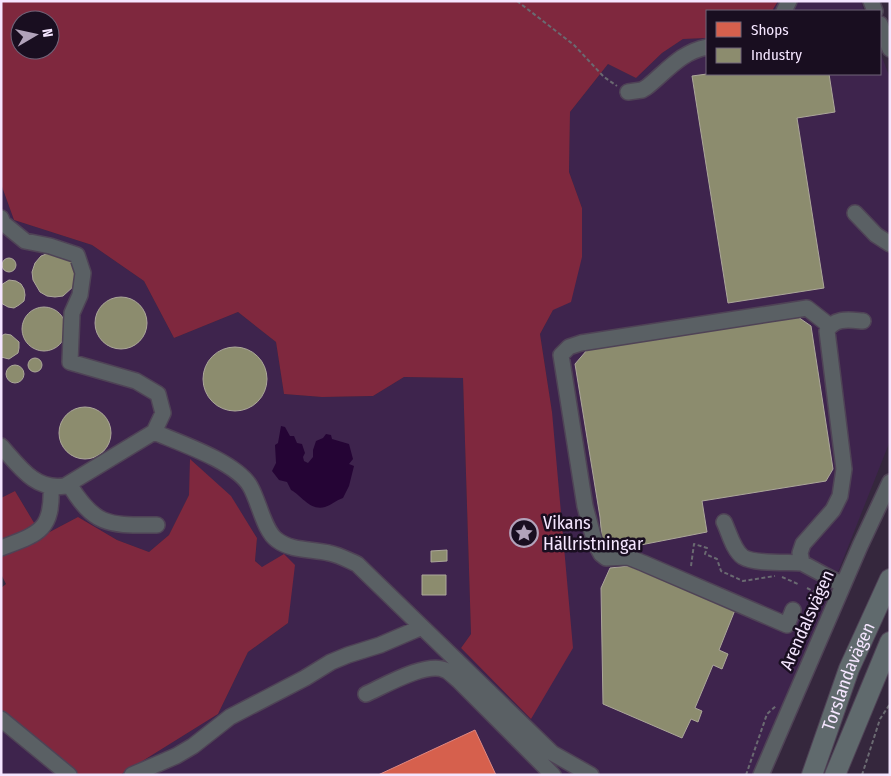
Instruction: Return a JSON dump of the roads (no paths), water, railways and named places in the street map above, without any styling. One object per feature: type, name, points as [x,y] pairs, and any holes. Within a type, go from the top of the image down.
[{"type":"main road","name":"Torslandavägen","points":[[812,775],[850,669],[890,580]]},
{"type":"main road","name":"Torslandavägen","points":[[835,775],[841,765],[890,642]]},
{"type":"main road","points":[[798,775],[835,688],[850,669]]},
{"type":"street","points":[[881,26],[890,49]]},
{"type":"street","points":[[628,92],[642,90],[682,57],[697,49],[706,47]]},
{"type":"street","points":[[855,212],[876,235],[890,244]]},
{"type":"street","points":[[1,218],[4,223],[25,241],[50,246],[77,255],[83,273],[80,294],[72,313],[70,362],[136,381],[158,394],[163,413],[154,432],[65,486],[44,486],[32,479],[1,446]]},
{"type":"street","points":[[793,610],[787,625],[628,557],[606,558],[601,554],[595,543],[585,506],[561,355],[569,347],[581,343],[807,308],[830,326]]},
{"type":"street","points":[[802,563],[800,553],[803,544],[833,510],[840,496],[844,469],[828,346],[828,331],[830,326],[838,320],[863,321]]},
{"type":"street","points":[[154,432],[213,458],[238,473],[249,484],[270,533],[276,540],[290,546],[331,553],[357,564],[552,754],[591,775]]},
{"type":"street","name":"Arendalsvägen","points":[[761,775],[843,585],[890,482]]},
{"type":"street","points":[[69,484],[85,508],[100,520],[122,525],[157,525]]},
{"type":"street","points":[[1,548],[35,534],[45,525],[52,506],[52,487]]},
{"type":"street","points":[[724,522],[736,548],[742,556],[751,560],[802,563],[843,585]]},
{"type":"street","points":[[132,775],[181,753],[230,717],[305,678],[331,662],[380,645],[422,627]]},
{"type":"street","points":[[366,694],[420,670],[444,669],[461,682],[553,775]]},
{"type":"street","points":[[1,719],[69,775]]},
{"type":"place","name":"Vikans Hällristningar","points":[[524,533]]}]
